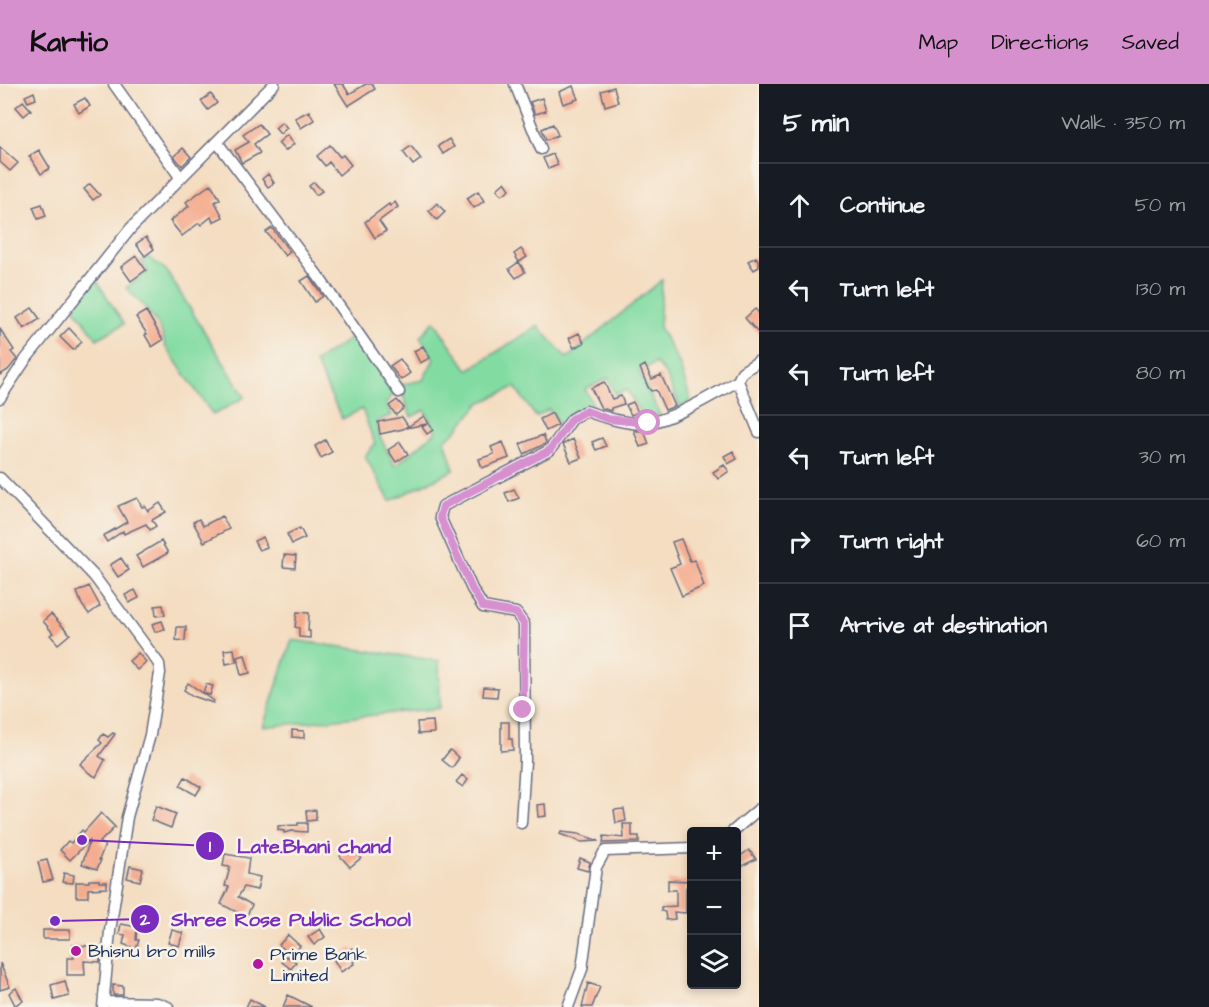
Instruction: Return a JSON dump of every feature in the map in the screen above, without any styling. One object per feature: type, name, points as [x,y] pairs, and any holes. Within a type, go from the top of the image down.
[{"type":"street","points":[[114,84],[180,177]]},
{"type":"street","points":[[0,398],[26,359],[131,228],[274,84]]},
{"type":"street","points":[[515,84],[542,149]]},
{"type":"street","points":[[217,142],[318,276],[399,392]]},
{"type":"street","points":[[521,823],[525,761],[524,624],[516,613],[483,607],[472,589],[440,517],[443,506],[550,450],[572,419],[586,411],[608,419],[648,423],[690,407],[738,381],[742,372],[759,361]]},
{"type":"street","points":[[738,381],[759,432]]},
{"type":"street","points":[[0,478],[94,576],[159,664],[160,673],[150,735],[127,817],[110,931],[104,1004],[157,1003],[168,1007]]},
{"type":"street","points":[[737,827],[759,809]]},
{"type":"street","points":[[568,1007],[582,969],[596,867],[605,851],[687,848]]},
{"type":"green space","points":[[148,257],[166,270],[245,397],[213,415],[165,346],[161,330],[156,322],[126,288],[148,271],[141,261]]},
{"type":"green space","points":[[95,278],[124,324],[97,339],[74,307]]},
{"type":"green space","points":[[662,280],[659,327],[679,363],[691,401],[680,407],[666,375],[656,363],[639,372],[660,415],[644,419],[627,390],[615,394],[608,378],[585,389],[594,406],[560,425],[549,409],[536,417],[515,387],[480,403],[445,440],[454,470],[390,501],[365,456],[375,444],[362,409],[342,419],[315,362],[357,334],[394,393],[386,404],[392,415],[377,421],[379,435],[395,466],[436,432],[425,410],[411,417],[399,385],[423,380],[434,359],[420,337],[434,321],[468,370],[538,326],[567,358]]},
{"type":"green space","points":[[292,640],[439,661],[440,708],[263,727]]},
{"type":"building","points":[[334,84],[343,84],[349,94],[366,84],[372,84],[375,89],[348,106]]},
{"type":"building","points":[[573,86],[578,99],[563,104],[559,92]]},
{"type":"building","points":[[614,87],[618,102],[605,106],[601,91]]},
{"type":"building","points":[[34,92],[36,99],[28,102],[25,96]]},
{"type":"building","points":[[211,94],[217,103],[208,110],[201,101]]},
{"type":"building","points":[[85,98],[90,106],[79,113],[74,104]]},
{"type":"building","points":[[542,98],[546,111],[535,114],[530,102]]},
{"type":"building","points":[[23,101],[31,110],[24,116],[16,107]]},
{"type":"building","points":[[309,111],[314,120],[301,128],[295,118]]},
{"type":"building","points":[[282,122],[287,128],[280,134],[275,128]]},
{"type":"building","points":[[259,124],[267,134],[254,144],[260,153],[242,163],[235,150],[249,142],[243,135]]},
{"type":"building","points":[[553,124],[558,135],[546,140],[542,129]]},
{"type":"building","points":[[287,135],[294,144],[285,151],[278,143]]},
{"type":"building","points":[[449,139],[454,147],[443,154],[438,146]]},
{"type":"building","points":[[330,145],[351,165],[339,175],[329,162],[325,166],[317,156]]},
{"type":"building","points":[[411,146],[421,159],[413,165],[403,152]]},
{"type":"building","points":[[0,147],[18,163],[10,171],[0,162]]},
{"type":"building","points":[[183,148],[191,157],[182,166],[174,156]]},
{"type":"building","points":[[39,150],[50,168],[41,174],[29,156]]},
{"type":"building","points":[[553,154],[558,165],[548,169],[543,158]]},
{"type":"building","points":[[268,174],[274,183],[268,187],[262,179]]},
{"type":"building","points":[[314,182],[322,191],[316,195],[309,186]]},
{"type":"building","points":[[505,182],[510,189],[502,195],[497,189]]},
{"type":"building","points":[[90,184],[100,195],[93,200],[84,189]]},
{"type":"building","points":[[211,184],[220,199],[215,202],[223,217],[213,222],[211,217],[182,236],[170,221],[189,206],[186,202]]},
{"type":"building","points":[[478,191],[484,201],[474,208],[467,198]]},
{"type":"building","points":[[395,202],[398,207],[379,221],[386,231],[375,238],[365,222]]},
{"type":"building","points":[[437,203],[445,212],[437,220],[429,211]]},
{"type":"building","points":[[42,204],[46,216],[38,219],[33,207]]},
{"type":"building","points":[[272,228],[290,252],[285,256],[266,232]]},
{"type":"building","points":[[146,237],[154,249],[145,256],[136,244]]},
{"type":"building","points":[[521,249],[527,257],[519,262],[514,254]]},
{"type":"building","points":[[136,256],[146,270],[131,281],[121,267]]},
{"type":"building","points":[[756,257],[759,267],[754,270],[748,261]]},
{"type":"building","points":[[519,262],[525,272],[516,278],[509,269]]},
{"type":"building","points":[[309,276],[323,296],[315,302],[301,281]]},
{"type":"building","points":[[32,308],[40,319],[24,329],[17,318]]},
{"type":"building","points":[[755,309],[759,313],[759,334],[745,318]]},
{"type":"building","points":[[146,311],[163,340],[152,347],[136,317]]},
{"type":"building","points":[[69,328],[82,342],[73,350],[60,337]]},
{"type":"building","points":[[0,329],[14,350],[11,352],[17,359],[8,370],[0,375]]},
{"type":"building","points":[[579,333],[584,343],[574,348],[569,338]]},
{"type":"building","points":[[423,346],[430,358],[420,363],[414,351]]},
{"type":"building","points":[[400,359],[410,373],[401,380],[390,366]]},
{"type":"building","points":[[645,365],[652,379],[661,375],[675,406],[665,410],[656,390],[651,391],[648,387],[640,368]]},
{"type":"building","points":[[604,382],[612,399],[621,396],[624,404],[611,408],[611,411],[601,408],[591,388]]},
{"type":"building","points":[[397,400],[404,408],[396,415],[389,406]]},
{"type":"building","points":[[633,402],[638,412],[631,415],[626,405]]},
{"type":"building","points":[[552,413],[558,425],[546,431],[540,419]]},
{"type":"building","points":[[424,416],[433,430],[427,434],[422,427],[427,424],[406,428]]},
{"type":"building","points":[[402,417],[408,426],[380,434],[378,422]]},
{"type":"building","points":[[634,431],[644,431],[649,444],[640,447]]},
{"type":"building","points":[[543,435],[545,444],[524,454],[520,444]]},
{"type":"building","points":[[602,438],[606,446],[596,450],[592,442]]},
{"type":"building","points":[[573,439],[581,458],[571,462],[563,444]]},
{"type":"building","points":[[325,440],[332,452],[321,458],[315,446]]},
{"type":"building","points":[[400,442],[408,454],[396,462],[388,450]]},
{"type":"building","points":[[503,442],[509,458],[482,468],[479,459],[494,454],[491,447]]},
{"type":"building","points":[[733,451],[737,459],[728,464],[724,456]]},
{"type":"building","points":[[724,465],[729,471],[718,479],[713,472]]},
{"type":"building","points":[[514,489],[519,498],[509,502],[505,493]]},
{"type":"building","points":[[137,498],[142,507],[145,506],[148,511],[160,503],[166,512],[152,520],[156,526],[150,530],[146,524],[124,534],[123,531],[107,542],[103,536],[127,522],[118,506]]},
{"type":"building","points":[[222,516],[229,529],[204,542],[193,522],[199,519],[203,526]]},
{"type":"building","points":[[300,528],[305,538],[292,544],[287,534]]},
{"type":"building","points":[[263,537],[267,547],[259,550],[254,541]]},
{"type":"building","points":[[681,539],[690,561],[695,560],[704,586],[682,596],[670,568],[680,564],[672,542]]},
{"type":"building","points":[[161,541],[168,553],[143,567],[136,556]]},
{"type":"building","points":[[284,555],[296,556],[295,568],[283,567]]},
{"type":"building","points":[[121,558],[129,570],[118,577],[110,565]]},
{"type":"building","points":[[89,586],[100,606],[89,614],[82,605],[77,592]]},
{"type":"building","points":[[135,590],[139,598],[129,603],[125,595]]},
{"type":"building","points":[[163,605],[165,615],[156,616],[155,606]]},
{"type":"building","points":[[297,612],[309,613],[310,638],[299,637],[299,628],[295,627]]},
{"type":"building","points":[[51,614],[70,634],[58,644],[50,635],[53,633],[43,621]]},
{"type":"building","points":[[162,621],[165,629],[155,632],[152,624]]},
{"type":"building","points":[[177,627],[186,627],[185,641],[176,640]]},
{"type":"building","points":[[234,649],[236,662],[226,664],[224,650]]},
{"type":"building","points":[[138,653],[146,662],[137,670],[129,661]]},
{"type":"building","points":[[245,655],[250,673],[241,675],[237,657]]},
{"type":"building","points":[[188,683],[214,701],[213,703],[184,690]]},
{"type":"building","points":[[206,684],[213,686],[210,695],[203,693]]},
{"type":"building","points":[[484,687],[498,688],[497,697],[483,696]]},
{"type":"building","points":[[433,721],[434,733],[418,734],[417,722]]},
{"type":"building","points":[[501,722],[509,722],[509,739],[512,739],[513,750],[501,751]]},
{"type":"building","points":[[292,730],[304,731],[304,738],[292,737]]},
{"type":"building","points":[[103,734],[108,737],[115,734],[99,756],[105,760],[96,777],[80,764],[102,743],[99,740]]},
{"type":"building","points":[[450,750],[459,758],[452,768],[442,760]]},
{"type":"building","points":[[462,775],[468,780],[463,787],[456,782]]},
{"type":"building","points":[[185,777],[201,787],[196,795],[180,786]]},
{"type":"building","points":[[545,804],[546,816],[538,817],[537,805]]},
{"type":"building","points":[[156,806],[176,814],[171,828],[151,820]]},
{"type":"building","points":[[624,809],[626,821],[616,823],[614,810]]},
{"type":"building","points":[[316,810],[316,820],[307,821],[306,811]]},
{"type":"building","points":[[101,813],[115,827],[99,843],[105,845],[97,869],[82,864],[90,840],[70,860],[60,850],[68,841],[71,843],[82,830],[84,832]]},
{"type":"building","points":[[298,823],[307,823],[307,832],[284,833],[278,830],[278,826],[298,825]]},
{"type":"building","points":[[623,824],[632,824],[632,836],[639,836],[639,842],[603,843],[604,836],[624,838]]},
{"type":"building","points":[[561,832],[579,834],[599,841],[581,842],[560,834]]},
{"type":"building","points":[[352,846],[361,858],[350,867],[340,856]]},
{"type":"building","points":[[749,850],[756,859],[741,866],[741,856]]},
{"type":"building","points":[[225,854],[249,858],[247,874],[260,877],[257,890],[244,887],[238,897],[252,905],[246,917],[221,904],[229,887],[225,886],[230,867],[223,866]]},
{"type":"building","points":[[580,858],[590,862],[588,871],[577,868]]},
{"type":"building","points":[[47,860],[53,880],[43,882],[38,862]]},
{"type":"building","points":[[130,866],[143,869],[140,881],[127,878]]},
{"type":"building","points":[[64,873],[74,875],[73,883],[62,882]]},
{"type":"building","points":[[89,880],[107,882],[107,888],[88,889],[88,897],[76,897],[76,882],[89,882]]},
{"type":"building","points":[[668,880],[687,881],[686,913],[674,912],[675,919],[666,920],[665,912],[661,911],[661,907],[676,906],[676,890],[668,890]]},
{"type":"building","points":[[121,924],[137,927],[136,940],[139,940],[136,949],[123,944],[125,935],[119,934]]},
{"type":"building","points":[[320,929],[325,937],[314,945],[308,937]]},
{"type":"building","points":[[43,930],[70,930],[70,939],[43,939]]},
{"type":"building","points":[[172,930],[183,933],[179,946],[168,943]]},
{"type":"building","points":[[288,935],[300,946],[292,956],[279,945]]},
{"type":"building","points":[[73,945],[101,947],[100,962],[84,961],[85,975],[67,975],[67,958],[74,958]]},
{"type":"building","points":[[352,948],[359,958],[341,972],[334,960]]},
{"type":"building","points":[[286,956],[296,962],[291,969],[282,962]]},
{"type":"building","points":[[0,963],[10,987],[0,990]]},
{"type":"building","points":[[65,981],[69,996],[54,1000],[51,985]]},
{"type":"building","points":[[588,983],[600,987],[592,1007],[582,1007]]},
{"type":"building","points":[[113,985],[123,986],[123,995],[113,995]]},
{"type":"building","points":[[16,988],[23,1001],[15,1005],[9,993]]},
{"type":"building","points":[[288,995],[312,1007],[283,1007]]},
{"type":"building","points":[[250,999],[265,1007],[246,1007]]},
{"type":"place","name":"Late.Bhani chand","points":[[82,840]]},
{"type":"place","name":"Shree Rose Public School","points":[[55,921]]},
{"type":"place","name":"Bhisnu bro mills","points":[[76,951]]},
{"type":"place","name":"Prime Bank Limited","points":[[258,964]]},
{"type":"route","points":[[523,710],[524,624],[516,613],[483,607],[472,589],[440,517],[443,506],[550,450],[572,419],[586,411],[608,419],[648,423]]}]
